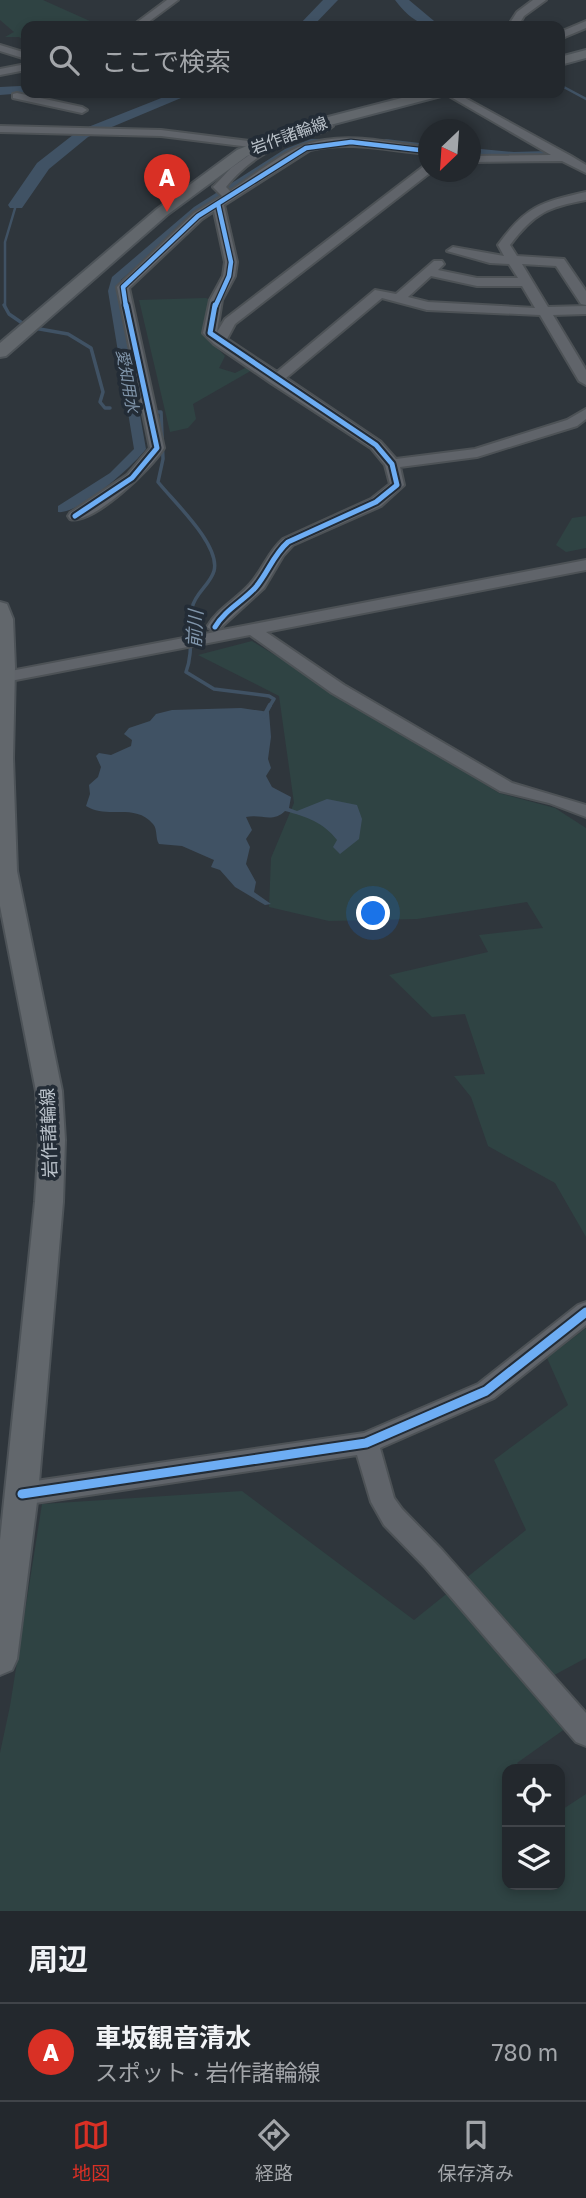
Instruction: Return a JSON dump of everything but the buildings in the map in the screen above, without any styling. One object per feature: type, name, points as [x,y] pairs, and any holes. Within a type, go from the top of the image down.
[{"type":"main road","points":[[565,60],[586,54]]},
{"type":"main road","name":"岩作諸輪線","points":[[0,352],[162,212],[223,165],[257,145],[324,122],[417,98]]},
{"type":"main road","name":"岩作諸輪線","points":[[0,608],[3,618],[2,758],[5,871],[49,1091],[52,1140],[49,1202],[22,1494],[0,1659]]},
{"type":"street","points":[[144,21],[173,0]]},
{"type":"street","points":[[514,21],[523,11],[541,0]]},
{"type":"street","points":[[565,34],[584,26]]},
{"type":"street","points":[[0,48],[21,54]]},
{"type":"street","points":[[0,72],[21,68]]},
{"type":"street","points":[[30,98],[82,110]]},
{"type":"street","points":[[458,98],[586,170]]},
{"type":"street","points":[[231,197],[219,187],[235,169],[265,149],[294,136],[324,129],[327,126],[324,122]]},
{"type":"street","points":[[0,129],[201,136],[257,145]]},
{"type":"street","points":[[75,516],[136,475],[150,463],[157,448],[123,287],[198,216],[299,152],[314,146],[351,143],[418,150]]},
{"type":"street","points":[[481,158],[513,160],[568,158]]},
{"type":"street","points":[[219,341],[230,322],[418,177]]},
{"type":"street","points":[[586,196],[549,204],[528,214],[504,245],[586,381]]},
{"type":"street","points":[[215,627],[219,618],[255,588],[280,548],[309,530],[387,497],[397,485],[392,464],[376,445],[210,333],[216,300],[229,276],[231,262],[218,204]]},
{"type":"street","points":[[399,298],[465,241]]},
{"type":"street","points":[[453,251],[479,258],[560,262],[586,301]]},
{"type":"street","points":[[429,272],[477,282],[525,282]]},
{"type":"street","points":[[276,380],[380,293],[427,306],[586,310]]},
{"type":"street","points":[[392,464],[477,453],[572,423],[586,412]]},
{"type":"street","points":[[3,674],[215,627],[586,556]]},
{"type":"street","points":[[3,674],[586,565]]},
{"type":"street","points":[[252,629],[338,689],[506,787],[554,799],[586,811]]},
{"type":"street","points":[[22,1494],[366,1443],[486,1391],[586,1312]]},
{"type":"street","points":[[366,1443],[383,1502],[393,1517],[433,1558],[586,1733]]},
{"type":"green space","points":[[0,0],[43,0],[90,21],[21,21],[21,38],[5,37],[14,32],[0,20]]},
{"type":"green space","points":[[139,300],[210,300],[206,337],[225,356],[219,368],[235,373],[249,366],[254,369],[193,404],[196,419],[188,428],[170,432]]},
{"type":"green space","points":[[586,516],[586,548],[566,552],[556,545],[572,518]]},
{"type":"green space","points":[[252,641],[499,793],[555,808],[586,828],[586,1237],[555,1183],[488,1146],[471,1097],[454,1076],[485,1074],[465,1014],[432,1017],[389,975],[488,952],[479,935],[543,928],[527,902],[417,919],[329,921],[269,907],[271,858],[294,803],[279,696],[198,655]]},
{"type":"green space","points":[[586,1328],[586,1658],[532,1687],[569,1726],[518,1764],[502,1764],[502,1890],[565,1890],[565,1808],[586,1794],[586,1911],[0,1911],[0,1753],[42,1504],[242,1491],[414,1620],[526,1530],[494,1460],[568,1405],[547,1358]]},
{"type":"water","points":[[241,708],[269,712],[271,737],[268,759],[271,768],[266,776],[272,787],[291,797],[289,808],[297,811],[327,799],[357,805],[362,819],[359,839],[340,854],[333,847],[337,840],[332,834],[307,818],[285,811],[276,817],[246,817],[252,830],[246,839],[250,847],[246,864],[256,882],[254,892],[271,904],[265,905],[235,887],[220,870],[211,867],[214,860],[182,846],[159,844],[155,826],[146,817],[129,812],[103,812],[86,806],[90,794],[89,785],[98,777],[101,767],[96,756],[99,753],[111,755],[131,746],[132,740],[124,734],[129,728],[150,721],[156,714],[172,710]]},
{"type":"waterway","name":"前川","points":[[310,21],[331,0]]},
{"type":"waterway","points":[[402,0],[410,10],[426,21]]},
{"type":"waterway","points":[[565,88],[586,99]]},
{"type":"waterway","points":[[0,91],[20,90]]},
{"type":"waterway","name":"前川","points":[[16,205],[43,166],[83,134],[173,98]]},
{"type":"waterway","name":"愛知用水","points":[[62,509],[114,475],[140,449],[113,291],[116,279],[197,209],[288,151],[311,142],[356,140]]},
{"type":"waterway","name":"愛知用水","points":[[386,142],[418,146]]},
{"type":"waterway","name":"愛知用水","points":[[481,152],[547,154]]},
{"type":"waterway","name":"前川","points":[[5,307],[5,242],[16,205]]},
{"type":"waterway","name":"前川","points":[[5,307],[9,314],[25,325]]},
{"type":"waterway","name":"前川","points":[[34,328],[68,334],[91,348],[103,392],[100,402],[105,408],[110,408]]},
{"type":"waterway","name":"前川","points":[[157,412],[161,412],[163,459],[158,482],[203,536],[214,560],[212,576],[192,608],[190,656],[186,672],[214,689],[269,696],[274,699],[269,707]]},
{"type":"waterway","name":"前川","points":[[264,716],[270,705]]},
{"type":"cycle path","points":[[75,516],[132,478],[157,448],[123,287],[198,216],[306,148],[351,142],[418,150]]},
{"type":"cycle path","points":[[215,627],[227,611],[258,584],[277,553],[288,542],[315,528],[362,510],[397,485],[392,464],[376,445],[210,333],[216,300],[229,276],[231,262],[218,204]]},
{"type":"cycle path","points":[[22,1494],[366,1443],[486,1391],[586,1312]]},
{"type":"place","name":"車坂観音清水","points":[[167,212]]}]
